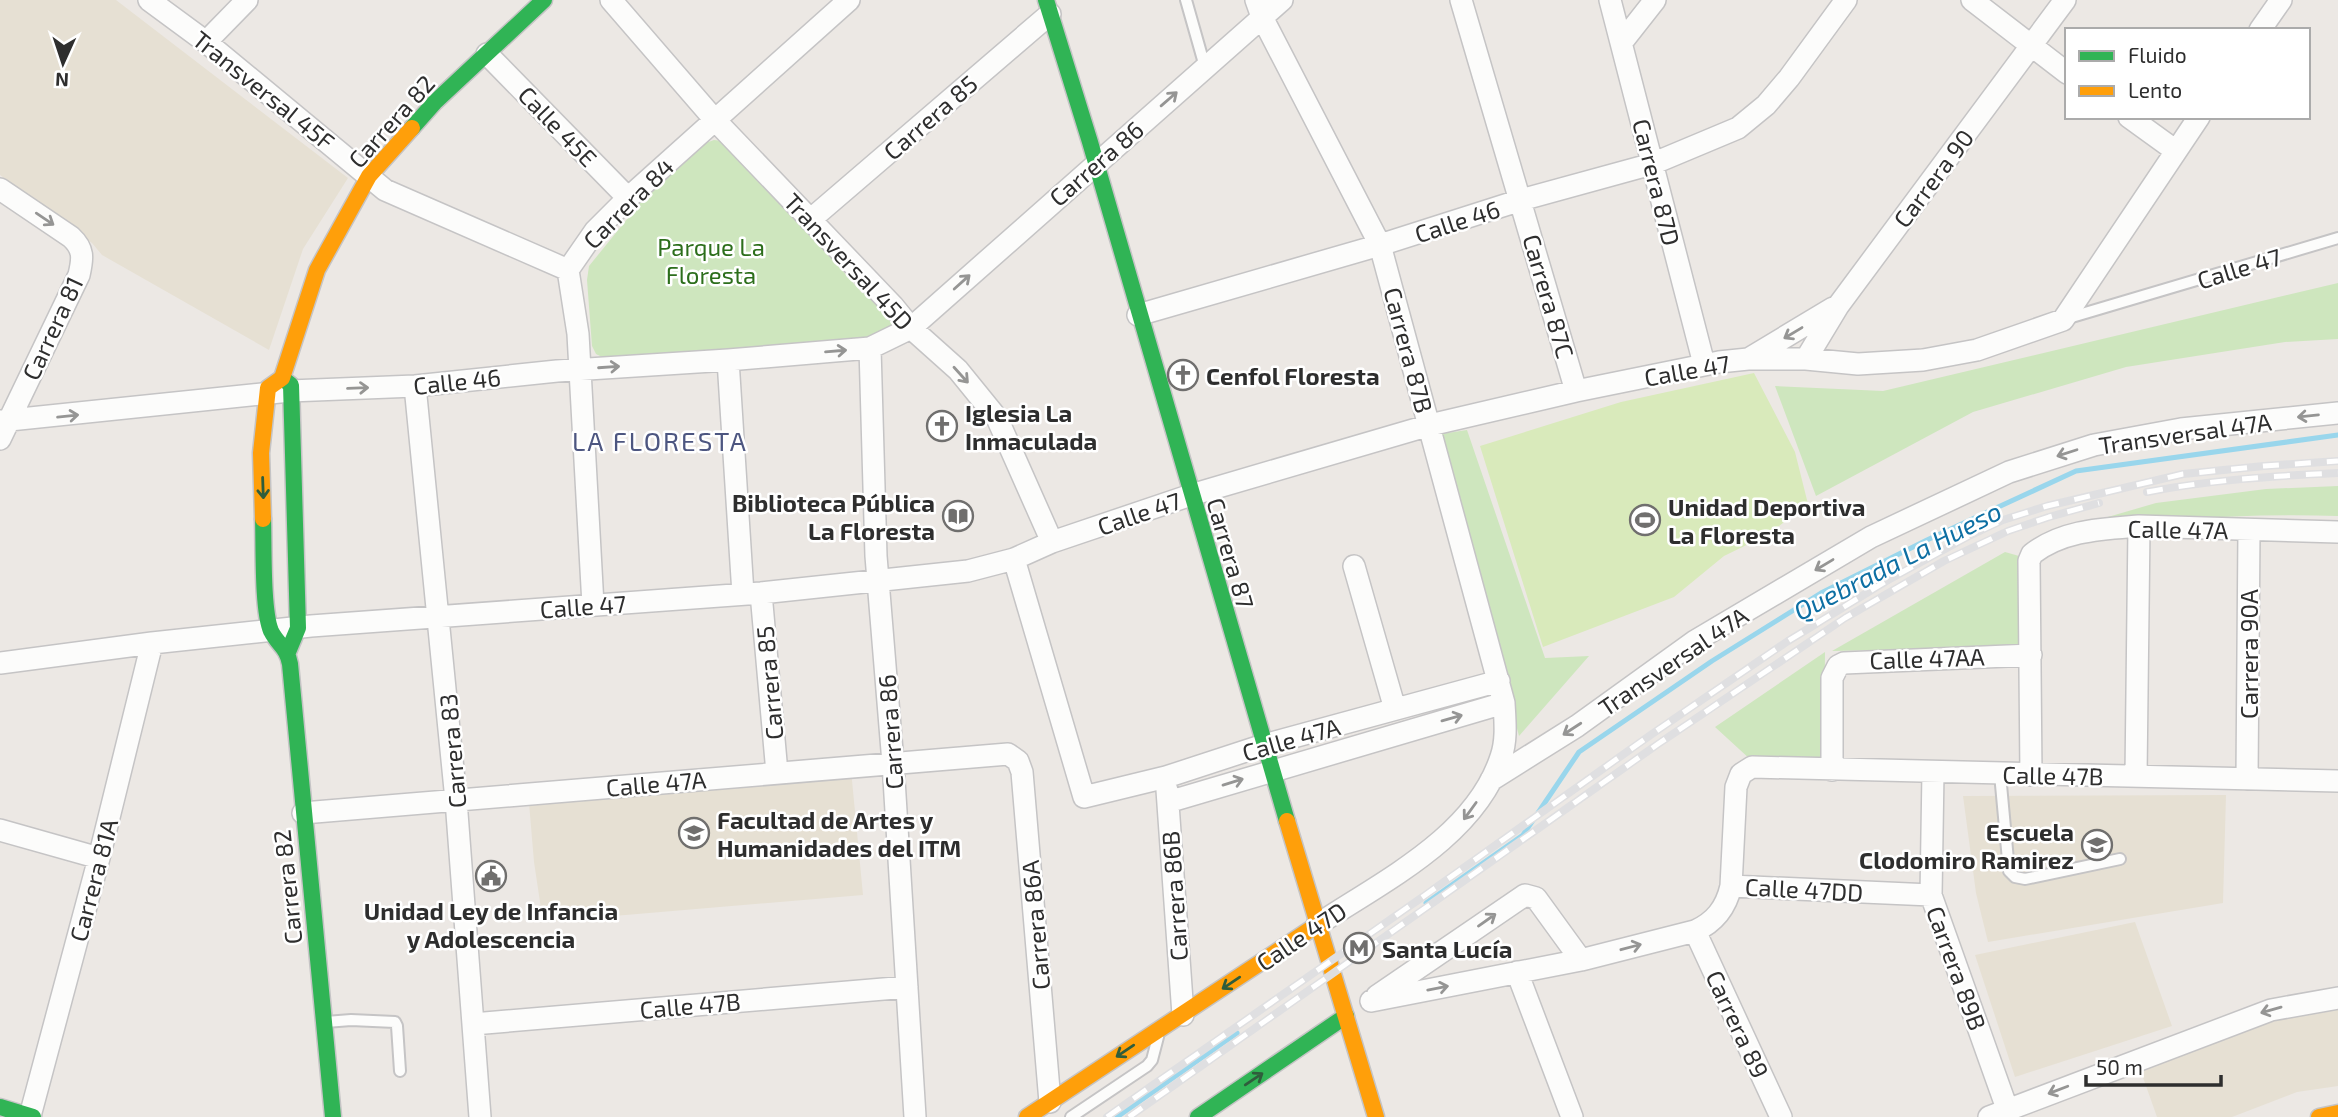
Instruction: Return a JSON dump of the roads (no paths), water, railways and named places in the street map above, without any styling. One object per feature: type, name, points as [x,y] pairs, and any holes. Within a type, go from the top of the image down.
[{"type":"street","name":"Transversal 45F","points":[[149,0],[206,42],[385,190],[568,270]]},
{"type":"street","points":[[206,42],[247,0]]},
{"type":"street","name":"Carrera 82","points":[[288,652],[271,630],[266,601],[261,453],[317,270],[369,176],[435,102],[544,0]]},
{"type":"street","name":"Transversal 45D","points":[[611,0],[714,119],[911,328],[958,370],[997,418],[1052,542]]},
{"type":"street","name":"Carrera 84","points":[[593,605],[578,334],[568,270],[595,231],[628,198],[849,0]]},
{"type":"street","name":"Carrera 86","points":[[911,328],[1205,67],[1259,9],[1282,0]]},
{"type":"street","name":"Carrera 87C","points":[[1461,0],[1576,391]]},
{"type":"street","name":"Carrera 87D","points":[[1610,0],[1704,364]]},
{"type":"street","points":[[1622,43],[1655,0]]},
{"type":"street","name":"Calle 46","points":[[1138,315],[1380,245],[1521,200],[1652,164],[1738,128],[1766,105],[1789,78],[1846,0]]},
{"type":"street","points":[[1972,0],[2065,72]]},
{"type":"street","name":"Carrera 90","points":[[1806,359],[1838,306],[2064,0]]},
{"type":"street","points":[[2261,28],[2281,0]]},
{"type":"street","name":"Carrera 87","points":[[1048,7],[1096,162],[1138,315],[1317,925],[1377,1117]]},
{"type":"street","name":"Carrera 85","points":[[810,220],[1048,7]]},
{"type":"street","name":"Carrera 87B","points":[[1259,9],[1380,245],[1504,703]]},
{"type":"street","name":"Calle 45E","points":[[487,54],[628,198]]},
{"type":"street","points":[[2132,119],[2176,151]]},
{"type":"street","points":[[2063,320],[2198,119]]},
{"type":"street","name":"Carrera 81","points":[[0,189],[71,237],[79,244],[83,254],[79,275],[2,427]]},
{"type":"street","points":[[1748,359],[1838,306]]},
{"type":"street","name":"Calle 47","points":[[0,663],[271,630],[752,593],[968,571],[1014,559],[1052,542],[1191,495],[1430,425],[1576,391],[1704,364],[1748,359],[1806,359],[1858,363],[1923,360],[1977,350],[2063,320]]},
{"type":"street","name":"Calle 46","points":[[2,427],[280,387],[415,386],[580,369],[870,348],[911,328]]},
{"type":"street","name":"Carrera 86","points":[[870,348],[878,582],[893,763],[915,1117]]},
{"type":"street","name":"Carrera 85","points":[[728,360],[752,593],[777,773]]},
{"type":"street","name":"Carrera 83","points":[[415,386],[456,800],[480,1117]]},
{"type":"street","name":"Carrera 82","points":[[280,387],[298,628],[288,652],[333,1117]]},
{"type":"street","name":"Transversal 47A","points":[[1491,779],[1577,726],[1707,634],[1871,537],[2009,472],[2094,444],[2180,429],[2338,413]]},
{"type":"street","points":[[2136,776],[2139,526]]},
{"type":"street","name":"Calle 47A","points":[[2031,655],[2029,561],[2032,554],[2058,538],[2085,531],[2139,526],[2338,532]]},
{"type":"street","name":"Carrera 90A","points":[[2247,779],[2249,530]]},
{"type":"street","name":"Calle 47A","points":[[1014,559],[1084,797],[1166,777],[1264,745],[1499,681]]},
{"type":"street","points":[[1354,566],[1395,709]]},
{"type":"street","name":"Carrera 81A","points":[[32,1116],[152,643]]},
{"type":"street","points":[[2031,655],[2031,775]]},
{"type":"street","name":"Calle 47AA","points":[[1832,770],[1832,678],[1838,666],[1851,661],[2031,655]]},
{"type":"street","name":"Calle 47D","points":[[1027,1117],[1437,846],[1463,821],[1491,779],[1502,756],[1505,736],[1504,703]]},
{"type":"street","name":"Calle 47A","points":[[1168,802],[1504,703]]},
{"type":"street","name":"Calle 47A","points":[[303,813],[1008,754]]},
{"type":"street","name":"Carrera 86A","points":[[1008,754],[1018,761],[1022,772],[1050,1102]]},
{"type":"street","name":"Calle 47B","points":[[1731,886],[1736,787],[1745,770],[1752,767],[2338,781]]},
{"type":"street","name":"Carrera 89B","points":[[1933,772],[1931,895],[2002,1115]]},
{"type":"street","name":"Carrera 86B","points":[[1166,777],[1183,1014]]},
{"type":"street","points":[[0,830],[99,858]]},
{"type":"street","name":"Calle 47DD","points":[[1371,1001],[1580,960],[1695,931],[1720,913],[1728,899],[1731,886],[1931,895]]},
{"type":"street","name":"Calle 47DD","points":[[1198,1117],[1525,895],[1536,898],[1580,960]]},
{"type":"street","name":"Carrera 89","points":[[1695,931],[1781,1117]]},
{"type":"street","points":[[1517,972],[1572,1117]]},
{"type":"street","name":"Calle 47B","points":[[473,1024],[907,987]]},
{"type":"street","points":[[2002,1115],[2271,1010],[2338,998]]},
{"type":"street","points":[[0,1107],[32,1116]]},
{"type":"street","points":[[2319,1117],[2338,1113]]},
{"type":"lane","points":[[1186,0],[1205,67]]},
{"type":"lane","name":"Calle 47","points":[[2063,320],[2338,239]]},
{"type":"lane","points":[[2000,774],[2009,872],[2015,877],[2025,879],[2120,859]]},
{"type":"lane","points":[[323,1022],[395,1022],[400,1072]]},
{"type":"lane","points":[[1071,1117],[1147,1066],[1152,1059],[1161,1027]]},
{"type":"waterway","name":"Quebrada La Hueso","points":[[1426,903],[1523,835],[1579,752],[1712,661],[1821,593],[2076,471],[2338,435]]},
{"type":"waterway","name":"Quebrada La Hueso","points":[[1117,1117],[1237,1033]]},
{"type":"railway","points":[[1107,1117],[1788,641],[1888,580],[1967,537],[2003,520],[2047,506],[2183,474],[2338,461]]},
{"type":"railway","points":[[2147,492],[2242,479],[2338,473]]},
{"type":"railway","points":[[1129,1117],[1658,744],[1845,618],[1944,561],[2008,531],[2099,503]]},
{"type":"place","name":"Cenfol Floresta","points":[[1183,375]]},
{"type":"place","name":"Iglesia La Inmaculada","points":[[942,426]]},
{"type":"place","name":"Biblioteca Pública La Floresta","points":[[958,516]]},
{"type":"place","name":"Unidad Deportiva La Floresta","points":[[1645,520]]},
{"type":"place","name":"Facultad de Artes y Humanidades del ITM","points":[[694,833]]},
{"type":"place","name":"Escuela Clodomiro Ramirez","points":[[2097,845]]},
{"type":"place","name":"Unidad Ley de Infancia y Adolescencia","points":[[491,876]]},
{"type":"place","name":"Santa Lucía","points":[[1359,948]]},
{"type":"district","name":"LA FLORESTA","points":[[660,440]]},
{"type":"park label","name":"Parque La Floresta","points":[[711,260]]}]
